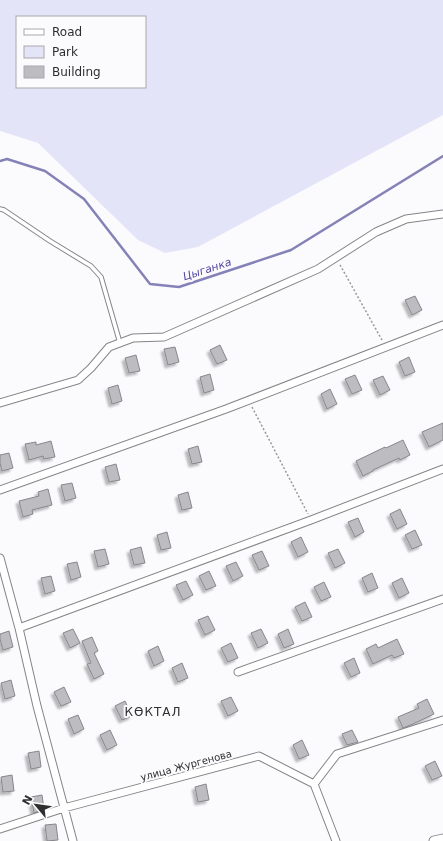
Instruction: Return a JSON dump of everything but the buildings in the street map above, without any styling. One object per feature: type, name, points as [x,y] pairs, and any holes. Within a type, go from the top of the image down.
[{"type":"street","points":[[0,403],[78,380],[91,368],[109,347],[133,338],[164,337],[318,269],[376,232],[406,219],[443,214]]},
{"type":"street","points":[[0,490],[248,400],[443,325]]},
{"type":"street","points":[[20,628],[311,520],[443,469]]},
{"type":"street","points":[[0,558],[20,628],[36,706],[73,841]]},
{"type":"street","points":[[238,672],[443,598]]},
{"type":"street","points":[[336,841],[314,784],[337,754],[443,720]]},
{"type":"street","name":"улица Жургенова","points":[[0,828],[64,808],[259,756],[314,784]]},
{"type":"street","points":[[434,841],[443,839]]},
{"type":"lane","points":[[0,209],[4,210],[91,266],[101,276],[120,343]]},
{"type":"path","points":[[336,258],[386,347]]},
{"type":"path","points":[[248,400],[311,520]]},
{"type":"green space","points":[[0,0],[443,0],[443,115],[198,247],[165,253],[138,240],[38,143],[0,131]]},
{"type":"waterway","name":"Цыганка","points":[[0,161],[7,159],[45,171],[84,199],[150,284],[179,287],[291,250],[443,156]]},
{"type":"district","name":"КӨКТАЛ","points":[[153,712]]}]
